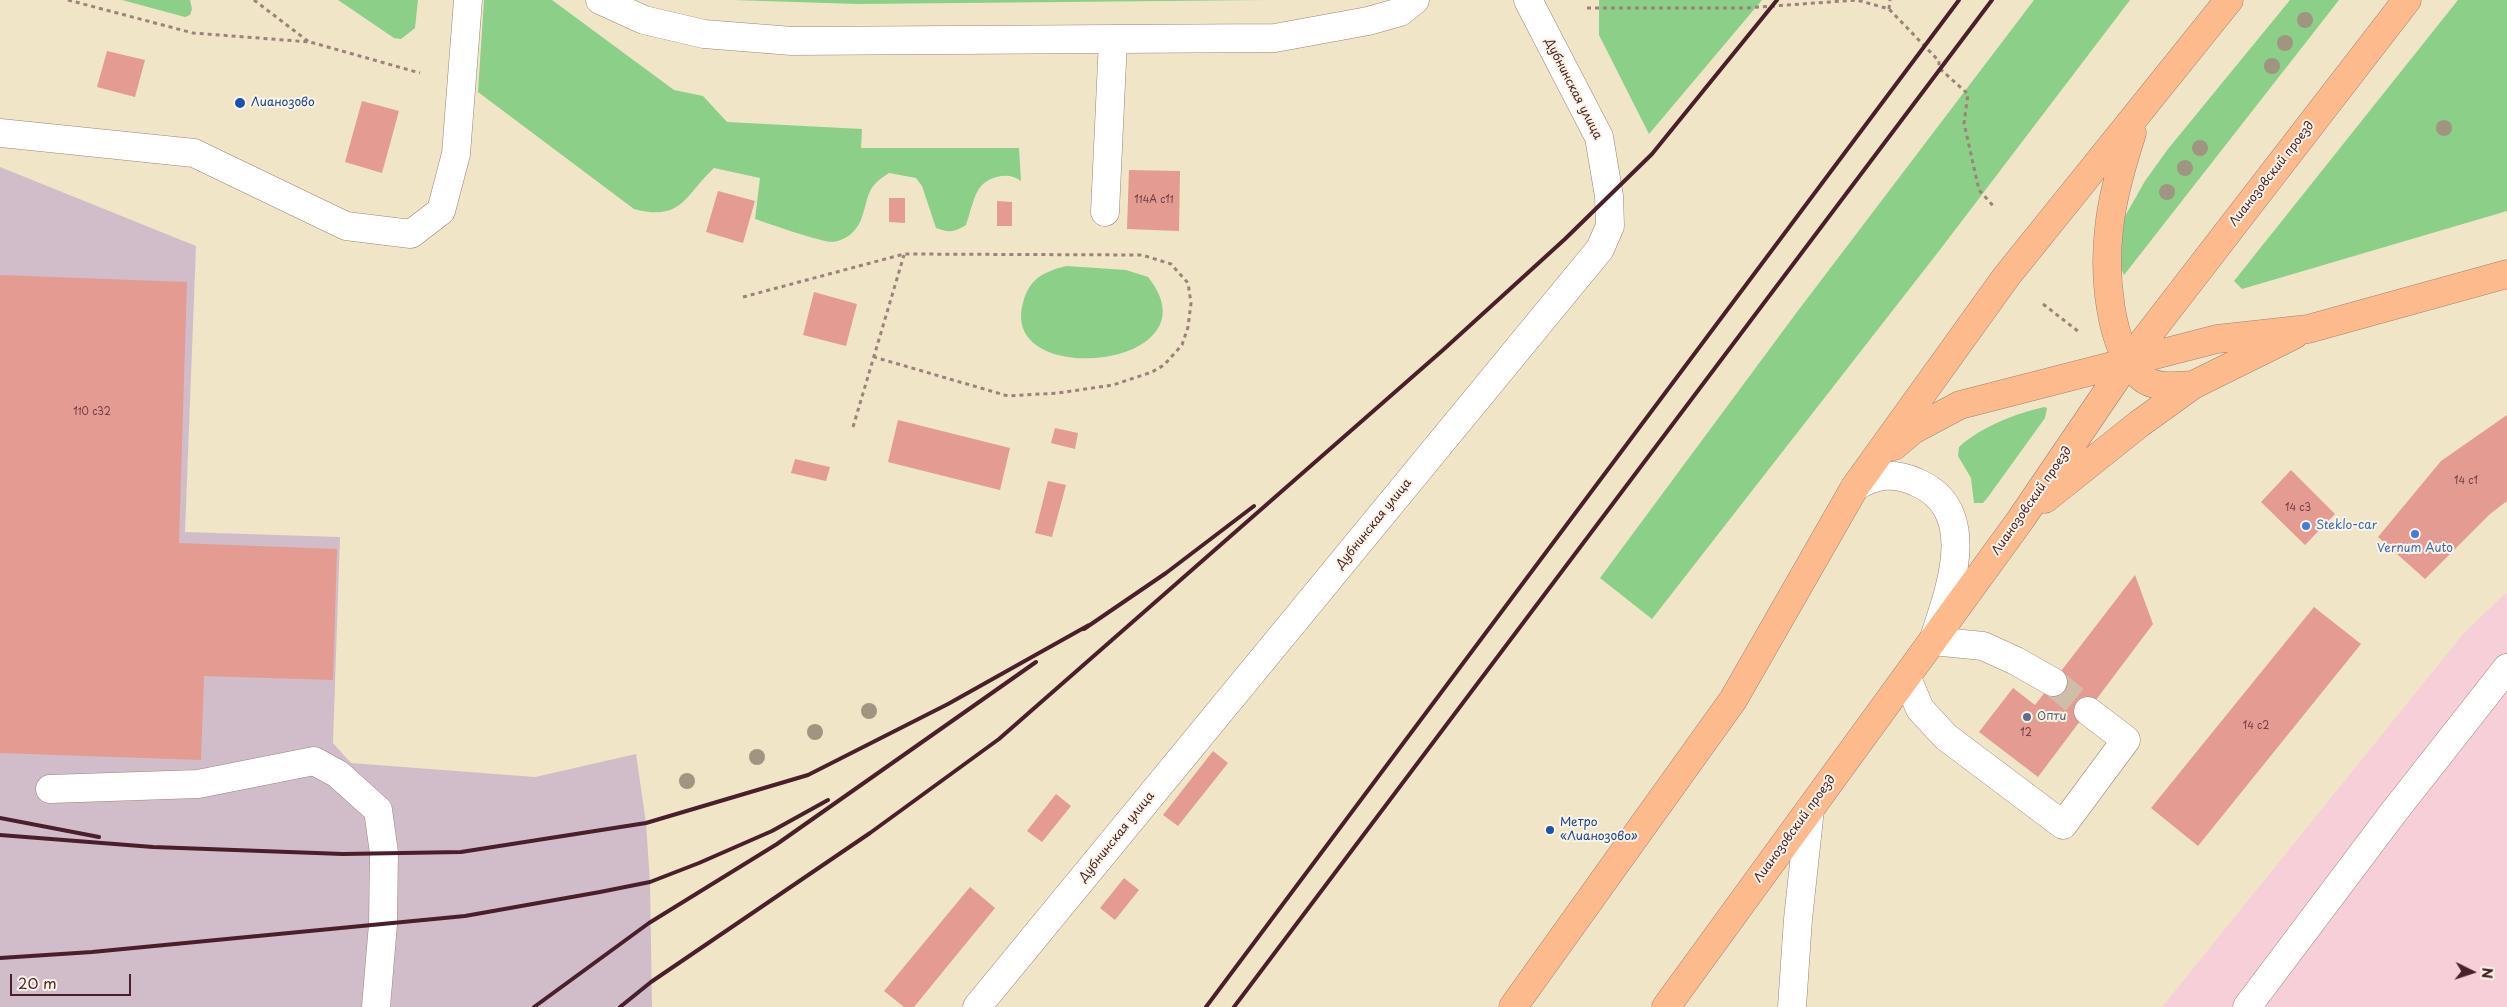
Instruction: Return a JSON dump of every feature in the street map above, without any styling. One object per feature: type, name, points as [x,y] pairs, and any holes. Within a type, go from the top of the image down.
[{"type":"main road","points":[[1513,1007],[1732,700],[1862,477],[2006,277],[2137,118],[2229,0]]},
{"type":"main road","name":"Лианозовский проезд","points":[[1666,1007],[2021,519],[2129,360],[2406,0]]},
{"type":"main road","points":[[2137,118],[2120,168],[2109,229],[2108,279],[2115,328],[2129,360],[2142,378],[2167,387],[2192,385]]},
{"type":"main road","points":[[1862,477],[1913,430],[1960,405],[2217,338],[2308,328],[2507,274]]},
{"type":"main road","points":[[2021,519],[2139,424],[2192,385],[2308,328]]},
{"type":"street","points":[[0,133],[194,153],[346,226],[411,234],[441,211],[456,154],[468,0]]},
{"type":"street","points":[[600,0],[644,20],[704,34],[792,41],[1275,38],[1368,21],[1400,12],[1415,0]]},
{"type":"street","name":"Дубнинская улица","points":[[977,1007],[1600,249],[1610,226],[1609,196],[1599,137],[1528,0]]},
{"type":"street","points":[[1105,212],[1113,40]]},
{"type":"street","points":[[1862,477],[1900,475],[1924,485],[1946,505],[1956,538],[1954,578],[1933,641],[1983,646],[2016,661],[2053,682]]},
{"type":"street","points":[[2248,1007],[2393,813],[2507,668]]},
{"type":"street","points":[[1907,678],[1920,709],[1946,737],[2063,825],[2126,740],[2088,711]]},
{"type":"street","points":[[50,789],[198,784],[314,761],[338,774],[378,810],[384,853],[384,924],[376,1007]]},
{"type":"street","points":[[1792,1007],[1798,919],[1810,809]]},
{"type":"path","points":[[68,0],[193,33],[310,42],[420,73]]},
{"type":"path","points":[[254,0],[310,42]]},
{"type":"path","points":[[1587,8],[1746,8],[1857,0],[1889,9],[1939,61],[1939,68],[1968,94],[1964,123],[1979,190],[1995,208]]},
{"type":"path","points":[[1889,9],[1890,0]]},
{"type":"path","points":[[854,427],[904,254]]},
{"type":"path","points":[[743,297],[904,254],[1142,255],[1172,264],[1188,283],[1191,303],[1188,327],[1182,345],[1164,365],[1152,372],[1113,384],[1058,393],[1008,396],[874,357]]},
{"type":"path","points":[[2043,304],[2086,336]]},
{"type":"shaded area","points":[[0,167],[196,246],[185,532],[340,537],[333,743],[351,763],[535,777],[636,754],[646,823],[650,882],[652,1007],[0,1007]]},
{"type":"shaded area","points":[[2507,592],[2507,1007],[2162,1007],[2464,633]]},
{"type":"green space","points":[[122,0],[190,0],[192,9],[190,15],[185,17]]},
{"type":"green space","points":[[338,0],[418,0],[415,28],[401,39],[394,38]]},
{"type":"green space","points":[[484,0],[552,0],[674,90],[703,96],[727,122],[862,129],[861,148],[1019,148],[1021,181],[1012,176],[1001,176],[986,182],[977,193],[966,225],[959,229],[945,231],[936,228],[922,186],[916,178],[889,173],[876,183],[869,193],[861,220],[856,228],[846,238],[832,242],[755,219],[760,178],[714,168],[689,196],[673,209],[663,212],[650,212],[634,209],[478,92]]},
{"type":"green space","points":[[732,0],[1265,0],[858,4]]},
{"type":"green space","points":[[1599,0],[1762,0],[1649,134],[1599,35]]},
{"type":"green space","points":[[2034,0],[2130,0],[1939,251],[1652,619],[1600,578],[1797,312]]},
{"type":"green space","points":[[2290,0],[2339,0],[2124,275],[2119,264],[2124,218],[2145,181],[2168,149]]},
{"type":"green space","points":[[2458,0],[2507,0],[2507,211],[2242,289],[2234,281]]},
{"type":"green space","points":[[1066,266],[1126,270],[1148,277],[1163,308],[1156,332],[1134,348],[1104,357],[1071,357],[1042,349],[1024,331],[1023,303],[1033,282],[1050,271]]},
{"type":"green space","points":[[2044,407],[2047,408],[2045,418],[1988,497],[1983,503],[1974,503],[1971,478],[1958,456],[1959,447],[1988,427],[2021,413]]},
{"type":"building","points":[[107,51],[145,60],[135,97],[97,87]]},
{"type":"building","points":[[362,101],[399,111],[382,173],[345,162]]},
{"type":"building","points":[[1129,170],[1180,171],[1179,231],[1127,229]]},
{"type":"building","points":[[718,191],[755,201],[743,243],[706,232]]},
{"type":"building","points":[[889,198],[905,198],[905,223],[889,222]]},
{"type":"building","points":[[997,201],[1012,202],[1012,226],[997,226]]},
{"type":"building","points":[[0,275],[187,282],[179,543],[337,549],[333,680],[204,676],[201,760],[0,753]]},
{"type":"building","points":[[814,292],[857,304],[846,346],[803,335]]},
{"type":"building","points":[[2507,415],[2507,501],[2490,514],[2425,579],[2378,537],[2441,461]]},
{"type":"building","points":[[898,420],[1010,448],[1000,490],[888,462]]},
{"type":"building","points":[[1055,428],[1078,433],[1075,449],[1051,443]]},
{"type":"building","points":[[795,459],[830,467],[826,481],[791,473]]},
{"type":"building","points":[[2291,470],[2335,514],[2305,545],[2261,502]]},
{"type":"building","points":[[1048,481],[1066,485],[1052,537],[1035,533]]},
{"type":"building","points":[[2135,575],[2153,624],[2038,777],[1979,732],[2013,688],[2035,705]]},
{"type":"building","points":[[2314,607],[2361,644],[2198,846],[2151,808]]},
{"type":"building","points":[[1213,751],[1228,763],[1178,826],[1163,815]]},
{"type":"building","points":[[1056,794],[1071,806],[1042,842],[1027,831]]},
{"type":"building","points":[[1124,878],[1139,890],[1115,920],[1100,908]]},
{"type":"building","points":[[970,887],[995,908],[914,1007],[904,1007],[884,991]]},
{"type":"tunnel","points":[[2053,682],[2088,711]]},
{"type":"railway","points":[[620,1007],[651,982],[870,833],[999,739],[1443,350],[1565,239],[1652,154],[1777,0]]},
{"type":"railway","points":[[1206,1007],[1959,0]]},
{"type":"railway","points":[[1234,1007],[1992,0]]},
{"type":"railway","points":[[1084,629],[1166,573],[1254,506]]},
{"type":"railway","points":[[0,835],[153,847],[343,854],[461,852],[646,823],[808,775],[948,704],[1089,625]]},
{"type":"railway","points":[[534,1007],[649,923],[777,844],[1036,662]]},
{"type":"railway","points":[[0,958],[92,952],[465,916],[600,892],[650,882],[699,863],[772,831],[828,800]]},
{"type":"railway","points":[[0,818],[99,837]]},
{"type":"place","name":"Лианозово","points":[[240,103]]},
{"type":"place","name":"Steklo-car","points":[[2306,526]]},
{"type":"place","name":"Vernum Аuto","points":[[2415,534]]},
{"type":"place","name":"Опти","points":[[2027,717]]},
{"type":"place","name":"Метро «Лианозово»","points":[[1550,830]]}]
